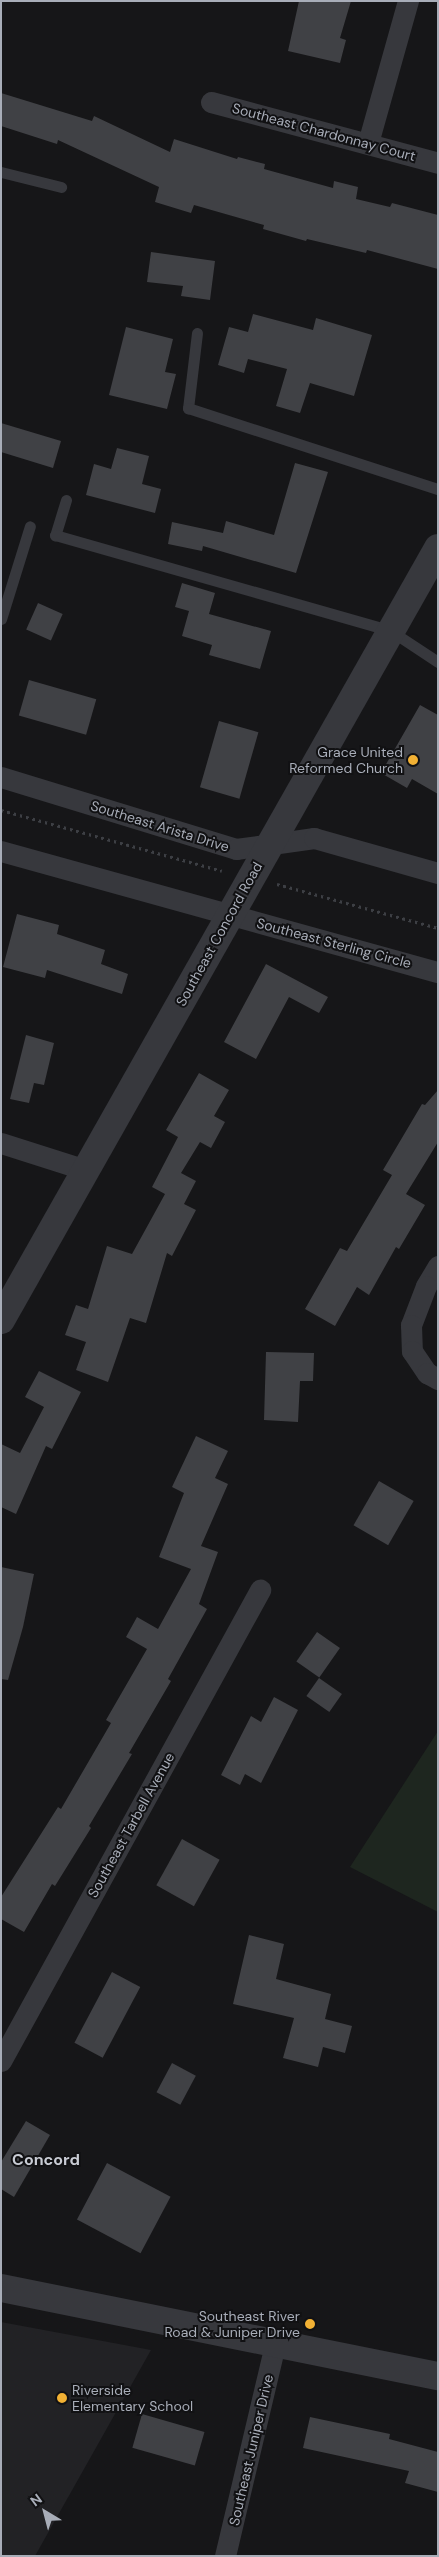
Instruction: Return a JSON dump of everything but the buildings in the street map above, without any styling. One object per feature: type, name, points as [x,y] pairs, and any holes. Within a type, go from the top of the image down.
[{"type":"street","points":[[368,143],[408,1]]},
{"type":"street","name":"Southeast Chardonnay Court","points":[[211,102],[438,163]]},
{"type":"street","name":"Southeast Concord Road","points":[[1,1320],[438,548]]},
{"type":"street","name":"Southeast Arista Drive","points":[[1,777],[236,849],[314,838],[438,873]]},
{"type":"street","points":[[1,850],[231,914]]},
{"type":"street","name":"Southeast Sterling Circle","points":[[231,914],[438,972]]},
{"type":"street","points":[[1,1143],[50,1156],[86,1170]]},
{"type":"street","points":[[438,1266],[426,1286],[411,1325],[412,1351],[427,1373],[438,1380]]},
{"type":"street","name":"Southeast Tarbell Avenue","points":[[1,2061],[260,1590]]},
{"type":"street","points":[[1,2288],[438,2376]]},
{"type":"street","name":"Southeast Juniper Drive","points":[[225,2556],[275,2344]]},
{"type":"lane","points":[[1,172],[60,187]]},
{"type":"lane","points":[[197,333],[188,408],[438,489]]},
{"type":"lane","points":[[66,500],[55,535],[391,632],[438,662]]},
{"type":"lane","points":[[1,619],[30,526]]},
{"type":"path","points":[[1,810],[220,870]]},
{"type":"path","points":[[270,882],[438,928]]},
{"type":"shaded area","points":[[438,1731],[438,1912],[350,1867]]},
{"type":"shaded area","name":"Riverside Elementary School","points":[[1,2322],[151,2350],[35,2556],[1,2556]]},
{"type":"place","name":"Grace United Reformed Church","points":[[413,760]]},
{"type":"place","name":"Southeast River Road & Juniper Drive","points":[[310,2324]]},
{"type":"place","name":"Riverside Elementary School","points":[[62,2398]]},
{"type":"district","name":"Concord","points":[[46,2160]]}]
